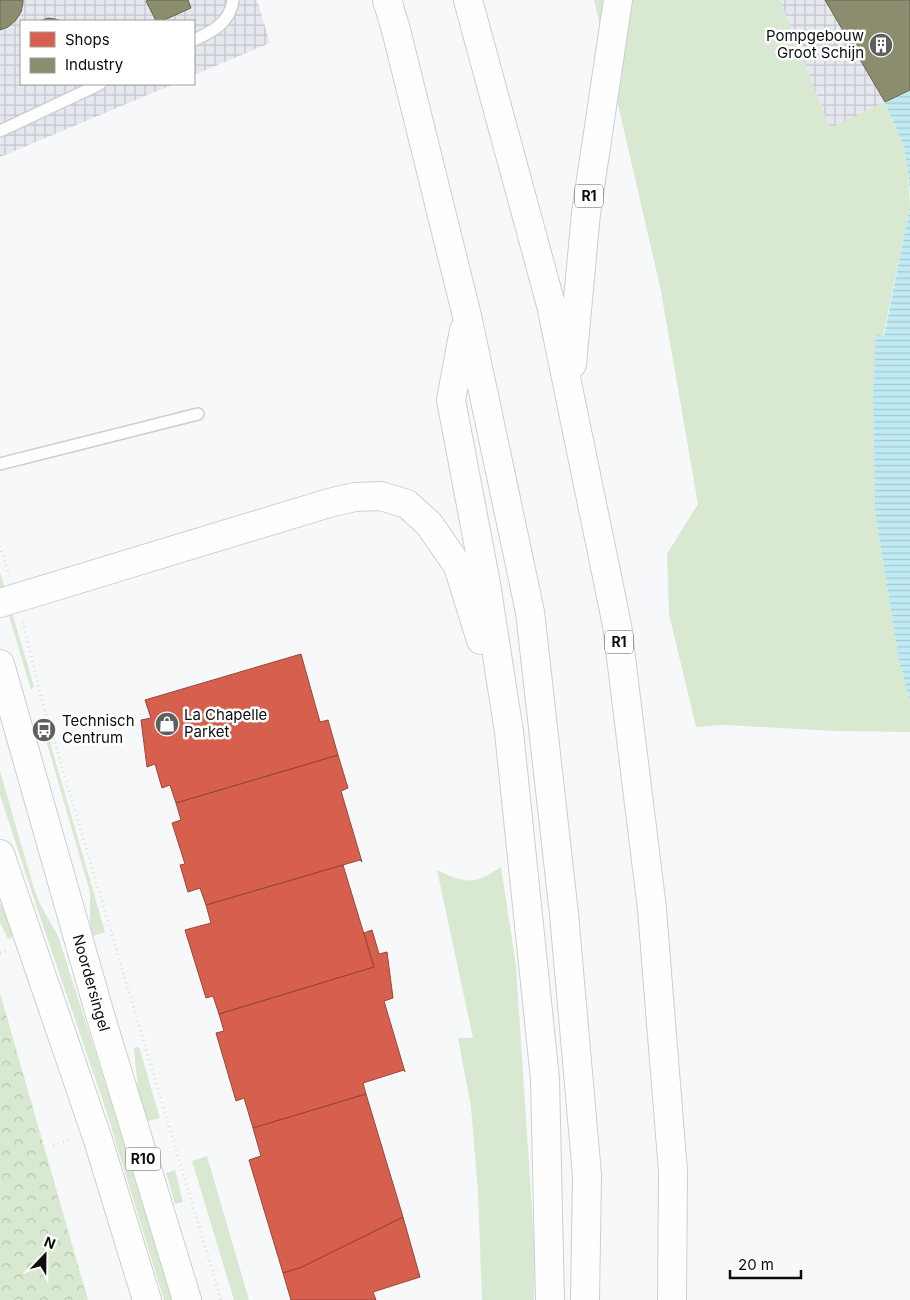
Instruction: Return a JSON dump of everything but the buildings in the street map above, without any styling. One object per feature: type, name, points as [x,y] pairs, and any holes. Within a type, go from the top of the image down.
[{"type":"main road","points":[[387,0],[467,316],[530,612],[564,914],[586,1166],[585,1300]]},
{"type":"main road","name":"R1","points":[[468,0],[551,304],[617,625],[652,909],[673,1171],[672,1300]]},
{"type":"main road","name":"R1","points":[[569,393],[586,213],[618,0]]},
{"type":"main road","points":[[467,316],[451,400],[486,584],[509,732],[545,1080],[550,1300]]},
{"type":"main road","points":[[9,601],[329,503],[355,497],[381,496],[407,504],[429,524],[458,566],[509,732]]},
{"type":"main road","name":"Noordersingel","points":[[0,664],[101,1018],[187,1300]]},
{"type":"main road","name":"R10","points":[[0,854],[95,1131],[147,1300]]},
{"type":"lane","points":[[195,40],[215,30],[224,21],[232,8],[233,0]]},
{"type":"lane","points":[[0,130],[98,85]]},
{"type":"lane","points":[[0,464],[198,414]]},
{"type":"path","points":[[0,546],[9,601],[41,696],[221,1300]]},
{"type":"path","points":[[0,953],[6,951]]},
{"type":"path","points":[[53,1145],[71,1140]]},
{"type":"shaded area","points":[[0,0],[257,0],[270,43],[195,75],[195,20],[20,20],[20,85],[172,85],[0,157]]},
{"type":"shaded area","points":[[780,0],[910,0],[910,90],[830,129]]},
{"type":"green space","points":[[594,0],[780,0],[830,128],[885,102],[904,147],[910,206],[883,337],[877,334],[873,393],[875,512],[898,654],[910,702],[910,732],[838,731],[723,725],[696,727],[669,614],[667,554],[698,504],[661,291]]},
{"type":"green space","points":[[0,572],[34,687],[31,689],[0,586]]},
{"type":"green space","points":[[43,718],[105,932],[93,936],[90,930],[90,892],[40,719]]},
{"type":"green space","points":[[0,771],[34,889],[58,936],[175,1300],[164,1300],[106,1110],[0,795]]},
{"type":"green space","points":[[501,867],[516,966],[535,1255],[534,1300],[482,1300],[478,1192],[471,1107],[458,1038],[473,1038],[437,870],[462,880],[476,880]]},
{"type":"green space","points":[[4,902],[15,937],[8,939],[0,922],[0,904]]},
{"type":"green space","points":[[0,993],[88,1300],[0,1300]]},
{"type":"green space","points":[[139,1047],[160,1118],[148,1121],[138,1091],[134,1048]]},
{"type":"green space","points":[[207,1156],[249,1300],[234,1300],[192,1161]]},
{"type":"green space","points":[[175,1170],[183,1202],[175,1204],[166,1173]]},
{"type":"water","points":[[910,90],[910,193],[904,147],[885,102]]},
{"type":"water","points":[[910,206],[910,702],[898,655],[875,512],[873,393],[876,334],[884,336]]},
{"type":"place","name":"Pompgebouw Groot Schijn","points":[[881,45]]},
{"type":"place","name":"La Chapelle Parket","points":[[167,724]]},
{"type":"place","name":"Technisch Centrum","points":[[44,730]]}]
